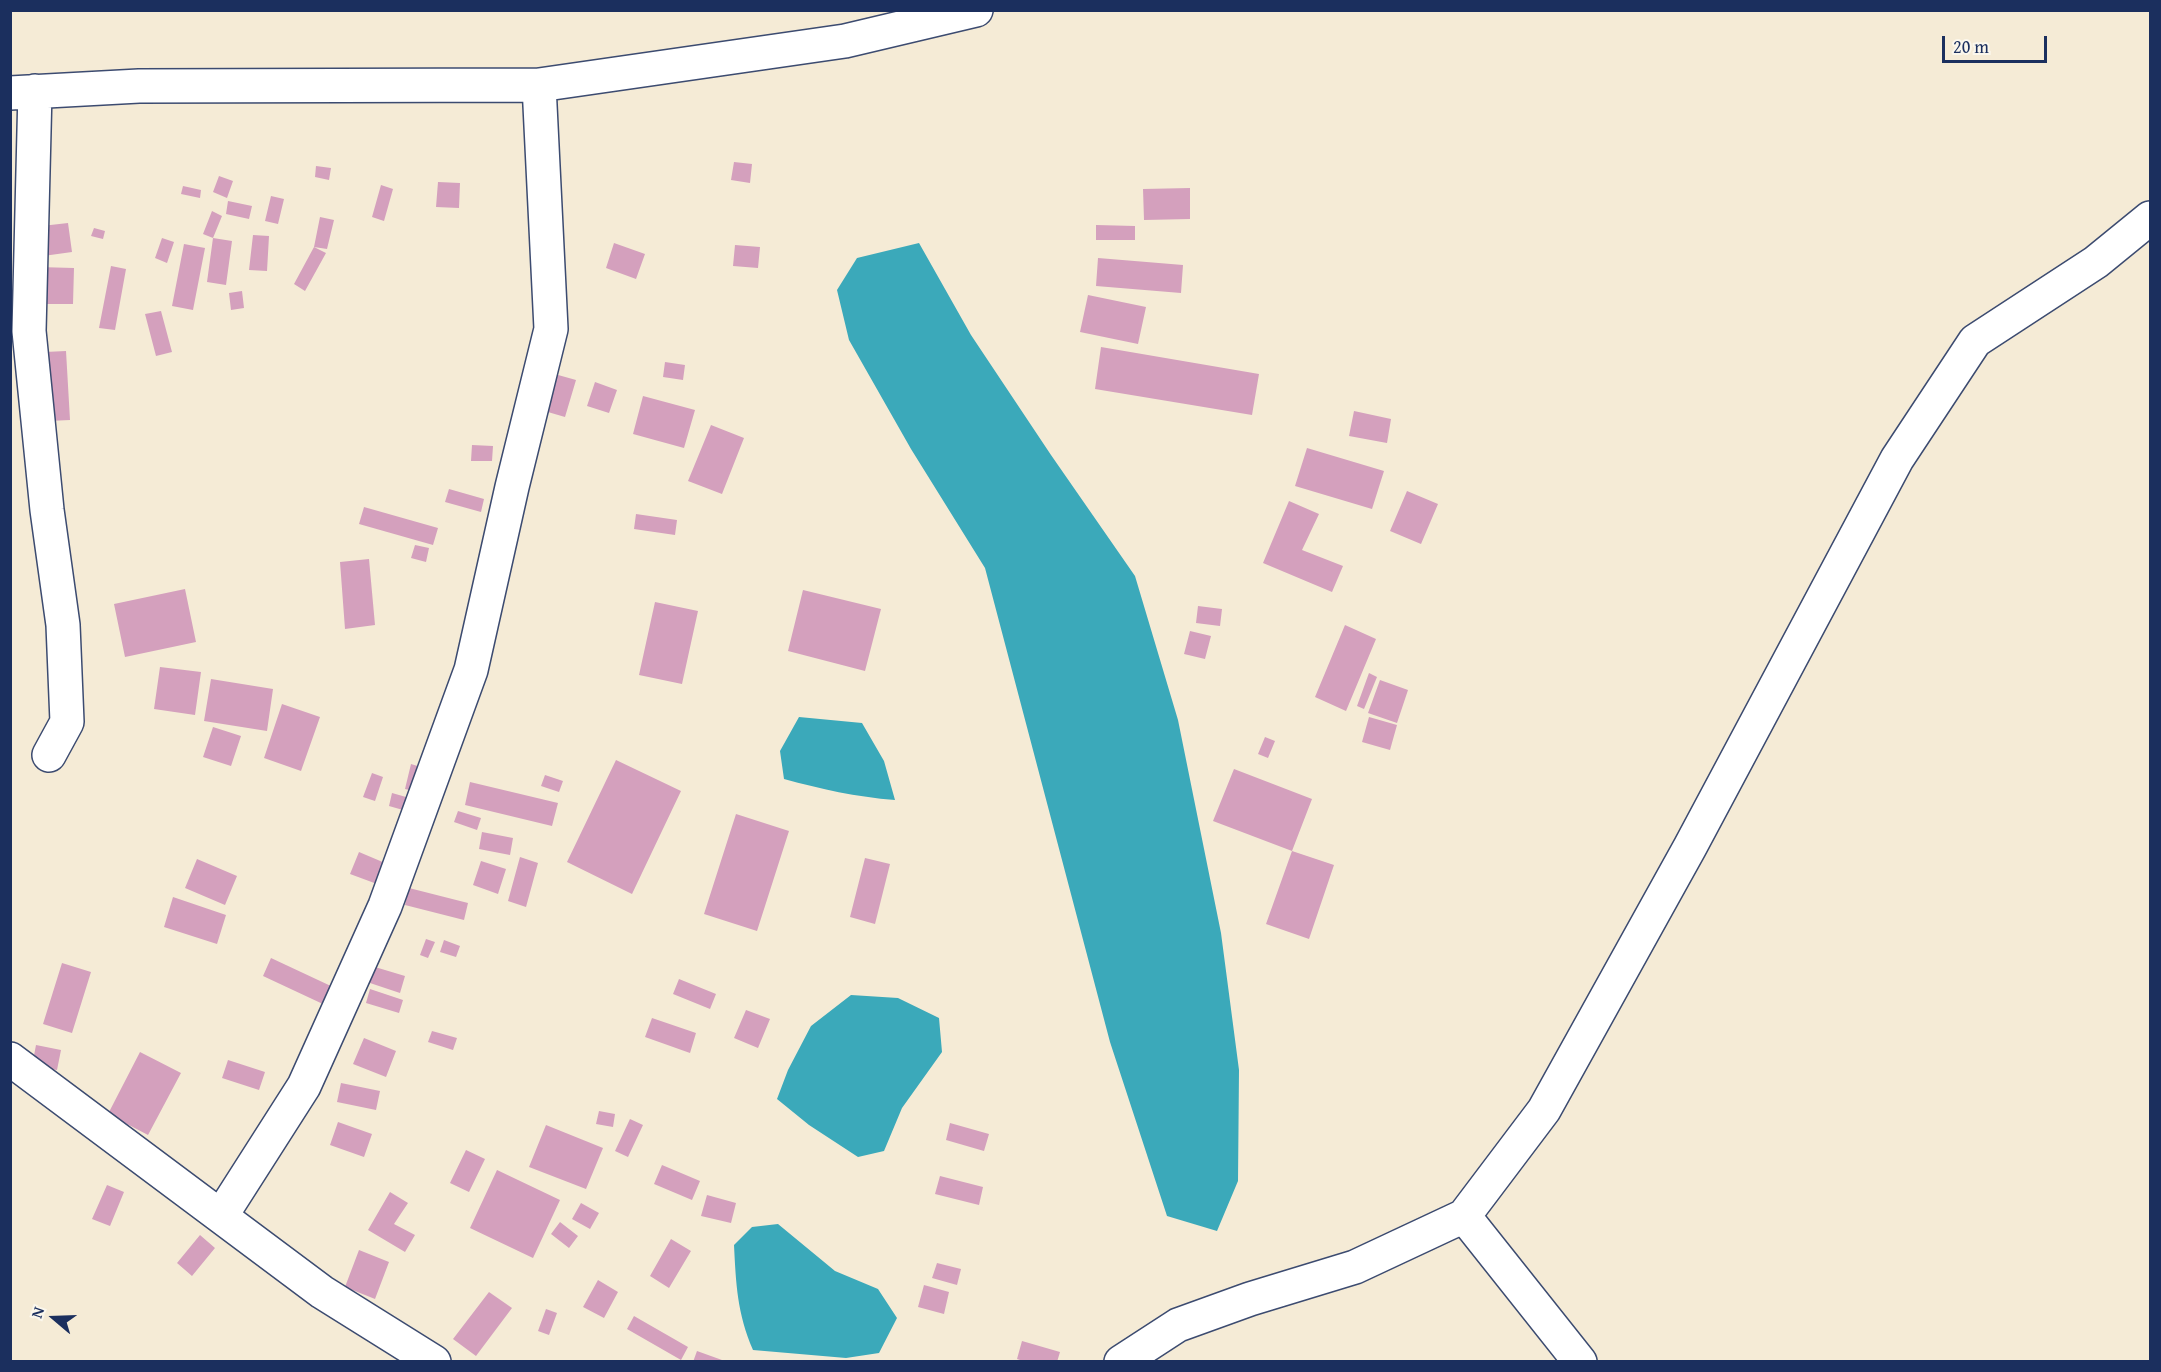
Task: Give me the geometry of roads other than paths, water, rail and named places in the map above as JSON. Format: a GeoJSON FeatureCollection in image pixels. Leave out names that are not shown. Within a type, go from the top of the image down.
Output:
{"type":"FeatureCollection","features":[{"type":"Feature","properties":{"kind":"street"},"geometry":{"type":"LineString","coordinates":[[49,755],[67,722],[63,625],[47,510],[29,331],[23,92],[151,86],[539,85],[845,41],[976,10]]}},
{"type":"Feature","properties":{"kind":"street"},"geometry":{"type":"LineString","coordinates":[[221,1216],[304,1086],[385,906],[471,670],[512,487],[551,329],[539,85]]}},
{"type":"Feature","properties":{"kind":"street"},"geometry":{"type":"LineString","coordinates":[[1121,1362],[1178,1325],[1250,1299],[1354,1267],[1464,1216],[1544,1110],[1690,848],[1897,459],[1975,341],[2096,262],[2151,218]]}},
{"type":"Feature","properties":{"kind":"street"},"geometry":{"type":"LineString","coordinates":[[10,1059],[322,1292],[434,1362]]}},
{"type":"Feature","properties":{"kind":"street"},"geometry":{"type":"LineString","coordinates":[[1464,1216],[1580,1362]]}},
{"type":"Feature","properties":{"kind":"water"},"geometry":{"type":"Polygon","coordinates":[[[919,243],[971,335],[1135,576],[1178,720],[1221,933],[1239,1070],[1238,1181],[1217,1231],[1167,1216],[1110,1042],[985,568],[911,449],[849,340],[837,290],[857,258],[919,243]]]}},
{"type":"Feature","properties":{"kind":"water"},"geometry":{"type":"Polygon","coordinates":[[[799,717],[862,723],[884,761],[895,800],[839,792],[784,779],[780,751],[799,717]]]}},
{"type":"Feature","properties":{"kind":"water"},"geometry":{"type":"Polygon","coordinates":[[[851,995],[898,998],[939,1018],[942,1052],[902,1108],[884,1151],[858,1157],[809,1125],[777,1099],[788,1070],[811,1026],[851,995]]]}},
{"type":"Feature","properties":{"kind":"water"},"geometry":{"type":"Polygon","coordinates":[[[778,1224],[835,1271],[878,1289],[897,1318],[879,1353],[846,1358],[753,1350],[740,1311],[734,1245],[752,1227],[778,1224]]]}}]}
